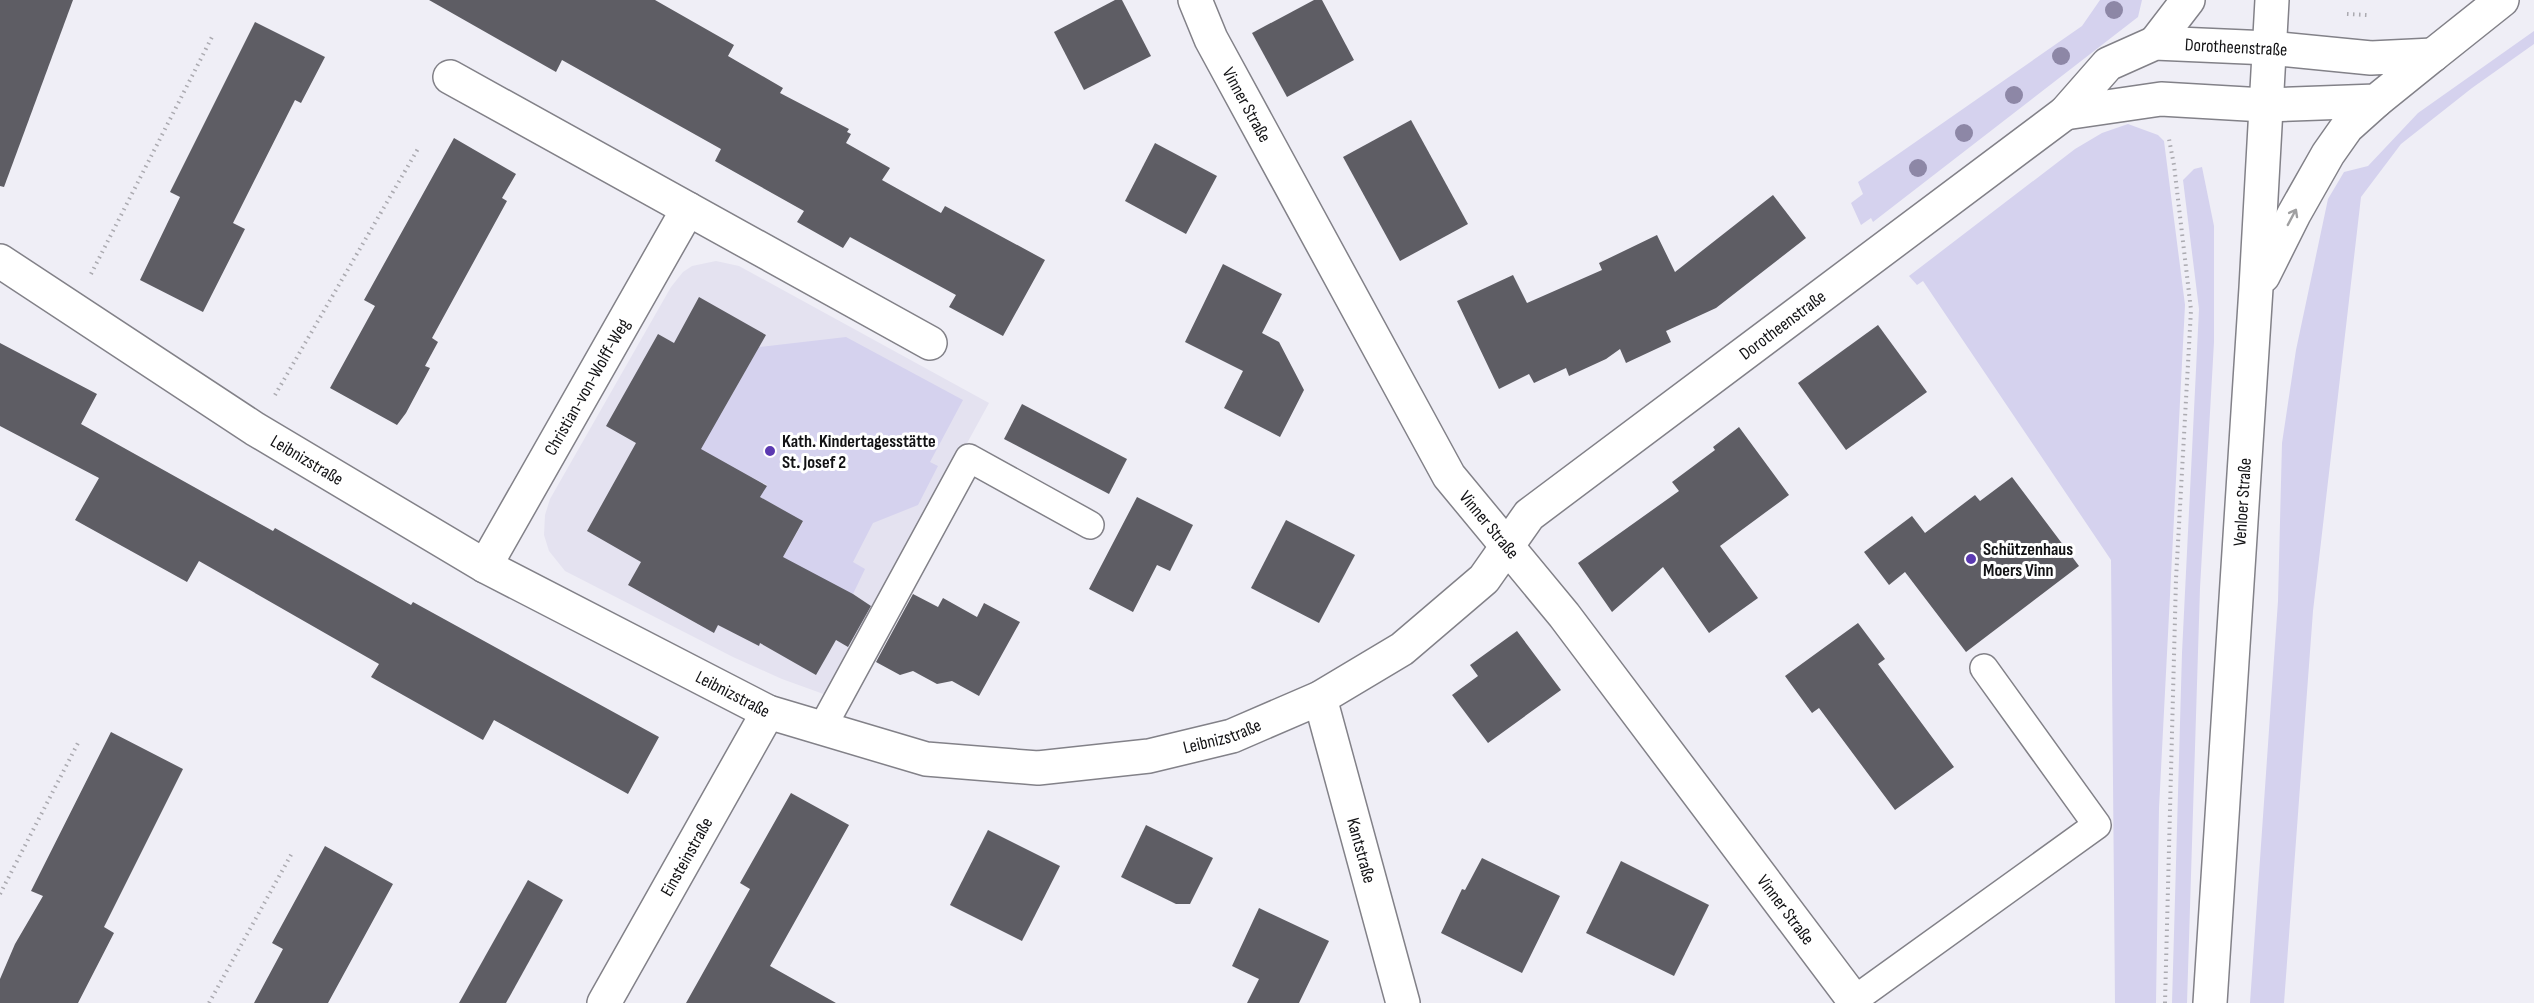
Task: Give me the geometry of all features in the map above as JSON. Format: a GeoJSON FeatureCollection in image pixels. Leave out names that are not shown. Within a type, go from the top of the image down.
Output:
{"type":"FeatureCollection","features":[{"type":"Feature","properties":{"kind":"street","name":"Vinner Straße"},"geometry":{"type":"LineString","coordinates":[[1195,0],[1211,39],[1449,476],[1564,615],[1855,1002]]}},
{"type":"Feature","properties":{"kind":"street"},"geometry":{"type":"LineString","coordinates":[[2155,43],[2188,0]]}},
{"type":"Feature","properties":{"kind":"street","name":"Venloer Straße"},"geometry":{"type":"LineString","coordinates":[[2210,1003],[2272,0]]}},
{"type":"Feature","properties":{"kind":"street"},"geometry":{"type":"LineString","coordinates":[[2256,288],[2294,213],[2328,154],[2347,127],[2376,100],[2502,0]]}},
{"type":"Feature","properties":{"kind":"street","name":"Dorotheenstraße"},"geometry":{"type":"LineString","coordinates":[[1508,546],[1529,515],[2065,113],[2108,64],[2155,43],[2269,48],[2371,58],[2433,55]]}},
{"type":"Feature","properties":{"kind":"street"},"geometry":{"type":"LineString","coordinates":[[450,77],[930,343]]}},
{"type":"Feature","properties":{"kind":"street","name":"Dorotheenstraße"},"geometry":{"type":"LineString","coordinates":[[2065,113],[2161,99],[2265,105],[2376,100]]}},
{"type":"Feature","properties":{"kind":"street","name":"Christian-von-Wolff-Weg"},"geometry":{"type":"LineString","coordinates":[[485,566],[688,209]]}},
{"type":"Feature","properties":{"kind":"street","name":"Leibnizstraße"},"geometry":{"type":"LineString","coordinates":[[0,261],[255,429],[485,566],[768,712],[926,759],[1038,768],[1149,756],[1232,736],[1320,698],[1402,649],[1484,579],[1508,546]]}},
{"type":"Feature","properties":{"kind":"street","name":"Kantstraße"},"geometry":{"type":"LineString","coordinates":[[1320,698],[1403,1003]]}},
{"type":"Feature","properties":{"kind":"street","name":"Einsteinstraße"},"geometry":{"type":"LineString","coordinates":[[604,1003],[768,712]]}},
{"type":"Feature","properties":{"kind":"lane"},"geometry":{"type":"LineString","coordinates":[[822,728],[969,458],[1090,525]]}},
{"type":"Feature","properties":{"kind":"lane"},"geometry":{"type":"LineString","coordinates":[[1855,1002],[2097,825],[1984,668]]}},
{"type":"Feature","properties":{"kind":"path"},"geometry":{"type":"LineString","coordinates":[[73,309],[213,34]]}},
{"type":"Feature","properties":{"kind":"path"},"geometry":{"type":"LineString","coordinates":[[2161,99],[2174,165],[2191,310],[2176,591],[2165,1003]]}},
{"type":"Feature","properties":{"kind":"path"},"geometry":{"type":"LineString","coordinates":[[255,429],[419,147]]}},
{"type":"Feature","properties":{"kind":"path"},"geometry":{"type":"LineString","coordinates":[[0,894],[79,741]]}},
{"type":"Feature","properties":{"kind":"path"},"geometry":{"type":"LineString","coordinates":[[209,1003],[292,853]]}},
{"type":"Feature","properties":{"kind":"shaded area"},"geometry":{"type":"Polygon","coordinates":[[[2100,0],[2142,0],[2138,17],[1873,222],[1871,218],[1861,225],[1851,203],[1863,194],[1858,182],[2082,26],[2100,0]]]}},
{"type":"Feature","properties":{"kind":"shaded area"},"geometry":{"type":"Polygon","coordinates":[[[2534,31],[2534,44],[2472,88],[2401,144],[2361,197],[2313,611],[2284,1003],[2250,1003],[2278,601],[2282,443],[2296,350],[2328,199],[2344,172],[2368,166],[2418,113],[2534,31]]]}},
{"type":"Feature","properties":{"kind":"shaded area"},"geometry":{"type":"Polygon","coordinates":[[[2128,124],[2158,135],[2164,141],[2185,305],[2159,808],[2156,1003],[2115,1003],[2111,560],[1923,281],[1917,285],[1909,276],[2075,149],[2102,133],[2128,124]]]}},
{"type":"Feature","properties":{"kind":"shaded area"},"geometry":{"type":"Polygon","coordinates":[[[2202,167],[2214,226],[2214,342],[2200,588],[2187,1003],[2172,1003],[2182,653],[2199,309],[2183,180],[2194,169],[2202,167]]]}},
{"type":"Feature","properties":{"kind":"shaded area","name":"Kath. Kindertagesstätte St. Josef 2"},"geometry":{"type":"Polygon","coordinates":[[[716,261],[739,266],[989,403],[829,696],[782,679],[733,657],[565,571],[549,551],[544,535],[545,515],[550,499],[671,287],[683,272],[692,266],[716,261]]]}},
{"type":"Feature","properties":{"kind":"shaded area"},"geometry":{"type":"Polygon","coordinates":[[[846,337],[963,400],[930,462],[938,466],[918,505],[873,523],[853,562],[865,569],[853,594],[835,585],[829,596],[774,573],[803,522],[760,497],[767,485],[741,472],[675,462],[721,414],[759,347],[846,337]]]}},
{"type":"Feature","properties":{"kind":"building"},"geometry":{"type":"Polygon","coordinates":[[[0,0],[73,0],[4,187],[0,186],[0,0]]]}},
{"type":"Feature","properties":{"kind":"building"},"geometry":{"type":"Polygon","coordinates":[[[429,0],[655,0],[734,45],[728,56],[783,88],[780,93],[849,129],[847,132],[851,134],[846,143],[890,168],[882,180],[941,213],[945,206],[1045,260],[1003,336],[949,307],[956,295],[850,237],[843,248],[797,222],[804,211],[715,161],[721,149],[562,60],[556,72],[429,0]]]}},
{"type":"Feature","properties":{"kind":"building"},"geometry":{"type":"Polygon","coordinates":[[[1115,0],[1122,0],[1151,56],[1084,90],[1054,32],[1115,0]]]}},
{"type":"Feature","properties":{"kind":"building"},"geometry":{"type":"Polygon","coordinates":[[[1314,0],[1322,0],[1354,60],[1287,97],[1252,33],[1314,0]]]}},
{"type":"Feature","properties":{"kind":"building"},"geometry":{"type":"Polygon","coordinates":[[[255,22],[325,57],[301,103],[295,100],[233,223],[245,229],[203,312],[140,280],[180,197],[170,192],[255,22]]]}},
{"type":"Feature","properties":{"kind":"building"},"geometry":{"type":"Polygon","coordinates":[[[1411,120],[1468,224],[1400,261],[1343,157],[1411,120]]]}},
{"type":"Feature","properties":{"kind":"building"},"geometry":{"type":"Polygon","coordinates":[[[454,138],[516,174],[502,198],[507,201],[432,338],[438,342],[425,366],[430,368],[397,425],[330,388],[375,306],[364,300],[454,138]]]}},
{"type":"Feature","properties":{"kind":"building"},"geometry":{"type":"Polygon","coordinates":[[[1155,143],[1217,176],[1186,234],[1125,201],[1155,143]]]}},
{"type":"Feature","properties":{"kind":"building"},"geometry":{"type":"Polygon","coordinates":[[[1773,195],[1806,238],[1716,308],[1666,331],[1671,342],[1626,363],[1620,349],[1606,359],[1569,376],[1566,368],[1534,383],[1529,374],[1499,389],[1457,301],[1513,275],[1527,303],[1602,270],[1599,263],[1657,235],[1675,272],[1773,195]]]}},
{"type":"Feature","properties":{"kind":"building"},"geometry":{"type":"Polygon","coordinates":[[[1223,264],[1282,294],[1262,333],[1279,342],[1304,390],[1280,437],[1224,408],[1243,371],[1185,342],[1223,264]]]}},
{"type":"Feature","properties":{"kind":"building"},"geometry":{"type":"Polygon","coordinates":[[[699,297],[766,335],[701,449],[767,486],[760,497],[803,521],[783,557],[871,606],[848,647],[836,640],[816,675],[760,643],[759,646],[718,625],[714,633],[628,585],[641,562],[587,531],[636,443],[606,426],[658,334],[674,343],[699,297]]]}},
{"type":"Feature","properties":{"kind":"building"},"geometry":{"type":"Polygon","coordinates":[[[1878,325],[1927,392],[1846,450],[1798,383],[1878,325]]]}},
{"type":"Feature","properties":{"kind":"building"},"geometry":{"type":"Polygon","coordinates":[[[0,343],[97,394],[81,424],[273,531],[275,528],[411,605],[413,602],[659,737],[628,794],[494,720],[483,740],[371,677],[379,664],[199,561],[187,582],[75,520],[99,478],[0,426],[0,343]]]}},
{"type":"Feature","properties":{"kind":"building"},"geometry":{"type":"Polygon","coordinates":[[[1022,404],[1127,459],[1109,494],[1004,439],[1022,404]]]}},
{"type":"Feature","properties":{"kind":"building"},"geometry":{"type":"Polygon","coordinates":[[[1739,427],[1789,495],[1720,546],[1758,598],[1709,633],[1663,567],[1612,612],[1578,563],[1679,491],[1672,482],[1715,450],[1713,447],[1739,427]]]}},
{"type":"Feature","properties":{"kind":"building","name":"Schützenhaus Moers Vinn"},"geometry":{"type":"Polygon","coordinates":[[[2012,477],[2079,566],[1966,652],[1905,572],[1889,585],[1864,552],[1912,516],[1925,533],[1975,495],[1980,501],[2012,477]]]}},
{"type":"Feature","properties":{"kind":"building"},"geometry":{"type":"Polygon","coordinates":[[[1137,497],[1193,525],[1170,571],[1157,565],[1133,612],[1089,589],[1137,497]]]}},
{"type":"Feature","properties":{"kind":"building"},"geometry":{"type":"Polygon","coordinates":[[[1286,520],[1355,555],[1319,623],[1251,588],[1286,520]]]}},
{"type":"Feature","properties":{"kind":"building"},"geometry":{"type":"Polygon","coordinates":[[[913,594],[938,607],[943,598],[977,617],[984,603],[1020,622],[979,696],[952,681],[937,684],[913,671],[900,675],[876,662],[913,594]]]}},
{"type":"Feature","properties":{"kind":"building"},"geometry":{"type":"Polygon","coordinates":[[[1858,623],[1885,659],[1878,664],[1954,767],[1895,810],[1819,708],[1812,713],[1785,676],[1858,623]]]}},
{"type":"Feature","properties":{"kind":"building"},"geometry":{"type":"Polygon","coordinates":[[[1517,631],[1561,690],[1488,743],[1452,695],[1478,676],[1470,665],[1517,631]]]}},
{"type":"Feature","properties":{"kind":"building"},"geometry":{"type":"Polygon","coordinates":[[[111,732],[183,769],[104,927],[114,933],[78,1003],[0,1003],[0,979],[15,944],[43,896],[31,891],[111,732]]]}},
{"type":"Feature","properties":{"kind":"building"},"geometry":{"type":"Polygon","coordinates":[[[791,793],[849,825],[770,966],[836,1003],[686,1003],[750,889],[740,883],[791,793]]]}},
{"type":"Feature","properties":{"kind":"building"},"geometry":{"type":"Polygon","coordinates":[[[1146,825],[1213,858],[1190,904],[1176,904],[1121,877],[1146,825]]]}},
{"type":"Feature","properties":{"kind":"building"},"geometry":{"type":"Polygon","coordinates":[[[988,830],[1060,866],[1022,941],[950,905],[988,830]]]}},
{"type":"Feature","properties":{"kind":"building"},"geometry":{"type":"Polygon","coordinates":[[[325,846],[393,884],[328,1003],[254,1003],[283,949],[272,943],[325,846]]]}},
{"type":"Feature","properties":{"kind":"building"},"geometry":{"type":"Polygon","coordinates":[[[1482,858],[1560,896],[1522,973],[1441,933],[1462,889],[1465,890],[1482,858]]]}},
{"type":"Feature","properties":{"kind":"building"},"geometry":{"type":"Polygon","coordinates":[[[1621,861],[1709,905],[1674,976],[1586,933],[1621,861]]]}},
{"type":"Feature","properties":{"kind":"building"},"geometry":{"type":"Polygon","coordinates":[[[528,880],[563,900],[506,1003],[459,1003],[528,880]]]}},
{"type":"Feature","properties":{"kind":"building"},"geometry":{"type":"Polygon","coordinates":[[[1259,908],[1329,941],[1299,1003],[1247,1003],[1259,979],[1232,966],[1259,908]]]}},
{"type":"Feature","properties":{"kind":"place","name":"Kath. Kindertagesstätte St. Josef 2"},"geometry":{"type":"Point","coordinates":[770,451]}},
{"type":"Feature","properties":{"kind":"place","name":"Schützenhaus Moers Vinn"},"geometry":{"type":"Point","coordinates":[1971,559]}}]}
